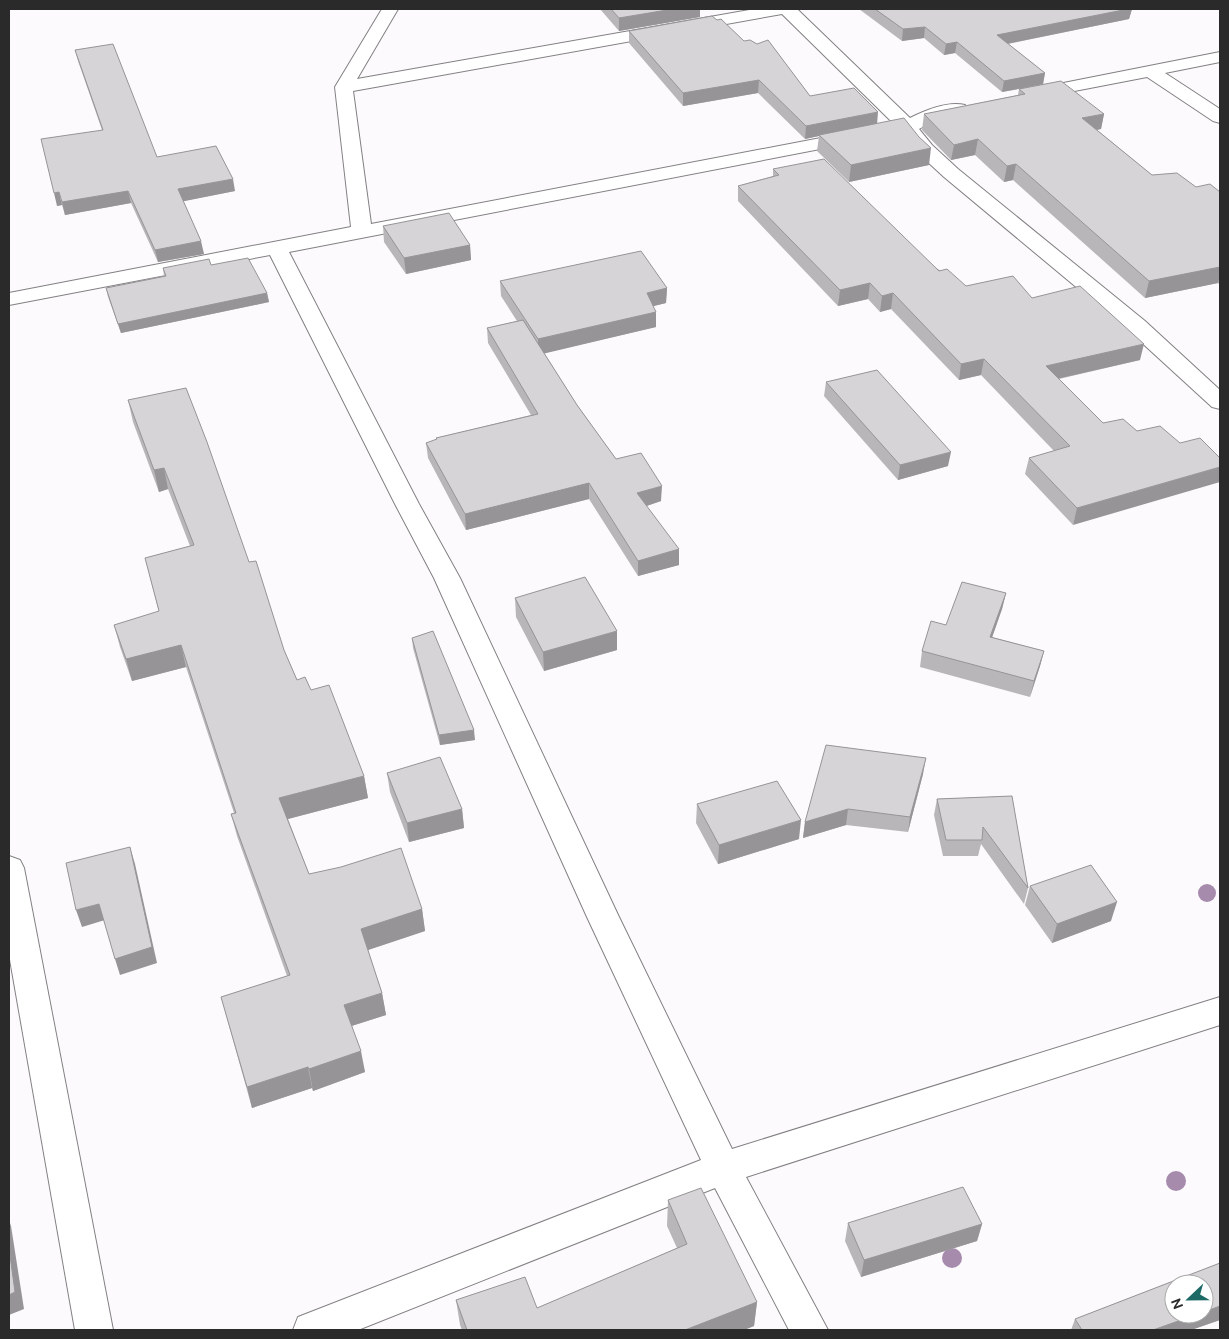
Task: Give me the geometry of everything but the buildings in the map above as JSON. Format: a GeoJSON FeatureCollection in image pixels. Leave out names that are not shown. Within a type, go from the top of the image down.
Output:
{"type":"FeatureCollection","features":[{"type":"Feature","properties":{"kind":"street"},"geometry":{"type":"LineString","coordinates":[[362,231],[344,87],[390,9]]}},
{"type":"Feature","properties":{"kind":"street"},"geometry":{"type":"LineString","coordinates":[[344,87],[782,9]]}},
{"type":"Feature","properties":{"kind":"street"},"geometry":{"type":"LineString","coordinates":[[788,9],[908,128],[925,149],[951,173],[1136,326],[1220,402]]}},
{"type":"Feature","properties":{"kind":"street"},"geometry":{"type":"LineString","coordinates":[[1017,98],[1220,57]]}},
{"type":"Feature","properties":{"kind":"street"},"geometry":{"type":"LineString","coordinates":[[1150,71],[1220,117]]}},
{"type":"Feature","properties":{"kind":"street"},"geometry":{"type":"LineString","coordinates":[[9,299],[908,128],[932,114],[979,105]]}},
{"type":"Feature","properties":{"kind":"street"},"geometry":{"type":"LineString","coordinates":[[277,248],[407,504],[447,578],[603,917],[723,1168],[809,1330]]}},
{"type":"Feature","properties":{"kind":"street"},"geometry":{"type":"LineString","coordinates":[[9,868],[94,1330]]}},
{"type":"Feature","properties":{"kind":"street"},"geometry":{"type":"LineString","coordinates":[[312,1330],[723,1168],[1220,1011]]}}]}
